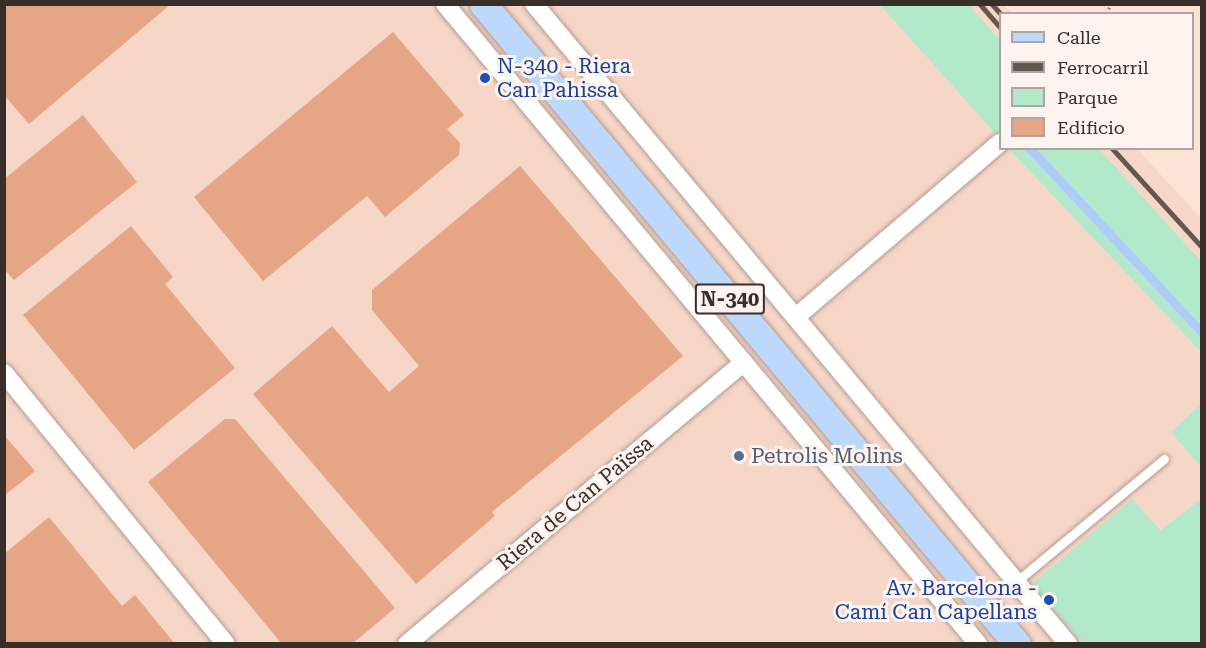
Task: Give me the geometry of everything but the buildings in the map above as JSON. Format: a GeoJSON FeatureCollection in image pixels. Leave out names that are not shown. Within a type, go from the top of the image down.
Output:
{"type":"FeatureCollection","features":[{"type":"Feature","properties":{"kind":"main road","name":"N-340"},"geometry":{"type":"LineString","coordinates":[[483,4],[1017,644]]}},
{"type":"Feature","properties":{"kind":"street"},"geometry":{"type":"LineString","coordinates":[[445,4],[978,644]]}},
{"type":"Feature","properties":{"kind":"street"},"geometry":{"type":"LineString","coordinates":[[534,5],[1068,644]]}},
{"type":"Feature","properties":{"kind":"street"},"geometry":{"type":"LineString","coordinates":[[796,317],[999,144]]}},
{"type":"Feature","properties":{"kind":"street","name":"Riera de Can Païssa"},"geometry":{"type":"LineString","coordinates":[[407,644],[744,362]]}},
{"type":"Feature","properties":{"kind":"street"},"geometry":{"type":"LineString","coordinates":[[4,373],[226,644]]}},
{"type":"Feature","properties":{"kind":"street"},"geometry":{"type":"LineString","coordinates":[[976,594],[1001,644]]}},
{"type":"Feature","properties":{"kind":"lane"},"geometry":{"type":"LineString","coordinates":[[1017,581],[1164,459]]}},
{"type":"Feature","properties":{"kind":"shaded area"},"geometry":{"type":"Polygon","coordinates":[[[4,5],[880,5],[999,138],[999,150],[1010,150],[1201,352],[1201,404],[1171,432],[1201,467],[1201,499],[1159,530],[1131,500],[1033,584],[1083,643],[5,643],[4,5]]]}},
{"type":"Feature","properties":{"kind":"shaded area"},"geometry":{"type":"Polygon","coordinates":[[[969,5],[1004,5],[1011,12],[999,12],[999,39],[969,5]]]}},
{"type":"Feature","properties":{"kind":"shaded area"},"geometry":{"type":"Polygon","coordinates":[[[1100,150],[1138,150],[1201,218],[1201,261],[1100,150]]]}},
{"type":"Feature","properties":{"kind":"green space"},"geometry":{"type":"Polygon","coordinates":[[[880,5],[969,5],[999,39],[999,138],[880,5]]]}},
{"type":"Feature","properties":{"kind":"green space"},"geometry":{"type":"Polygon","coordinates":[[[1010,150],[1025,150],[1201,338],[1201,352],[1010,150]]]}},
{"type":"Feature","properties":{"kind":"green space"},"geometry":{"type":"Polygon","coordinates":[[[1038,150],[1100,150],[1201,261],[1201,325],[1038,150]]]}},
{"type":"Feature","properties":{"kind":"green space"},"geometry":{"type":"Polygon","coordinates":[[[1201,404],[1201,467],[1171,432],[1201,404]]]}},
{"type":"Feature","properties":{"kind":"green space"},"geometry":{"type":"Polygon","coordinates":[[[1132,499],[1160,530],[1201,499],[1201,643],[1083,643],[1032,584],[1132,499]]]}},
{"type":"Feature","properties":{"kind":"water"},"geometry":{"type":"Polygon","coordinates":[[[1025,150],[1038,150],[1201,325],[1201,338],[1025,150]]]}},
{"type":"Feature","properties":{"kind":"railway"},"geometry":{"type":"LineString","coordinates":[[980,4],[999,26]]}},
{"type":"Feature","properties":{"kind":"railway"},"geometry":{"type":"LineString","coordinates":[[992,4],[999,12]]}},
{"type":"Feature","properties":{"kind":"railway"},"geometry":{"type":"LineString","coordinates":[[1114,150],[1202,247]]}},
{"type":"Feature","properties":{"kind":"place","name":"N-340 - Riera Can Pahissa"},"geometry":{"type":"Point","coordinates":[485,78]}},
{"type":"Feature","properties":{"kind":"place","name":"Petrolis Molins"},"geometry":{"type":"Point","coordinates":[739,456]}},
{"type":"Feature","properties":{"kind":"place","name":"Av. Barcelona - Camí Can Capellans"},"geometry":{"type":"Point","coordinates":[1049,600]}}]}
